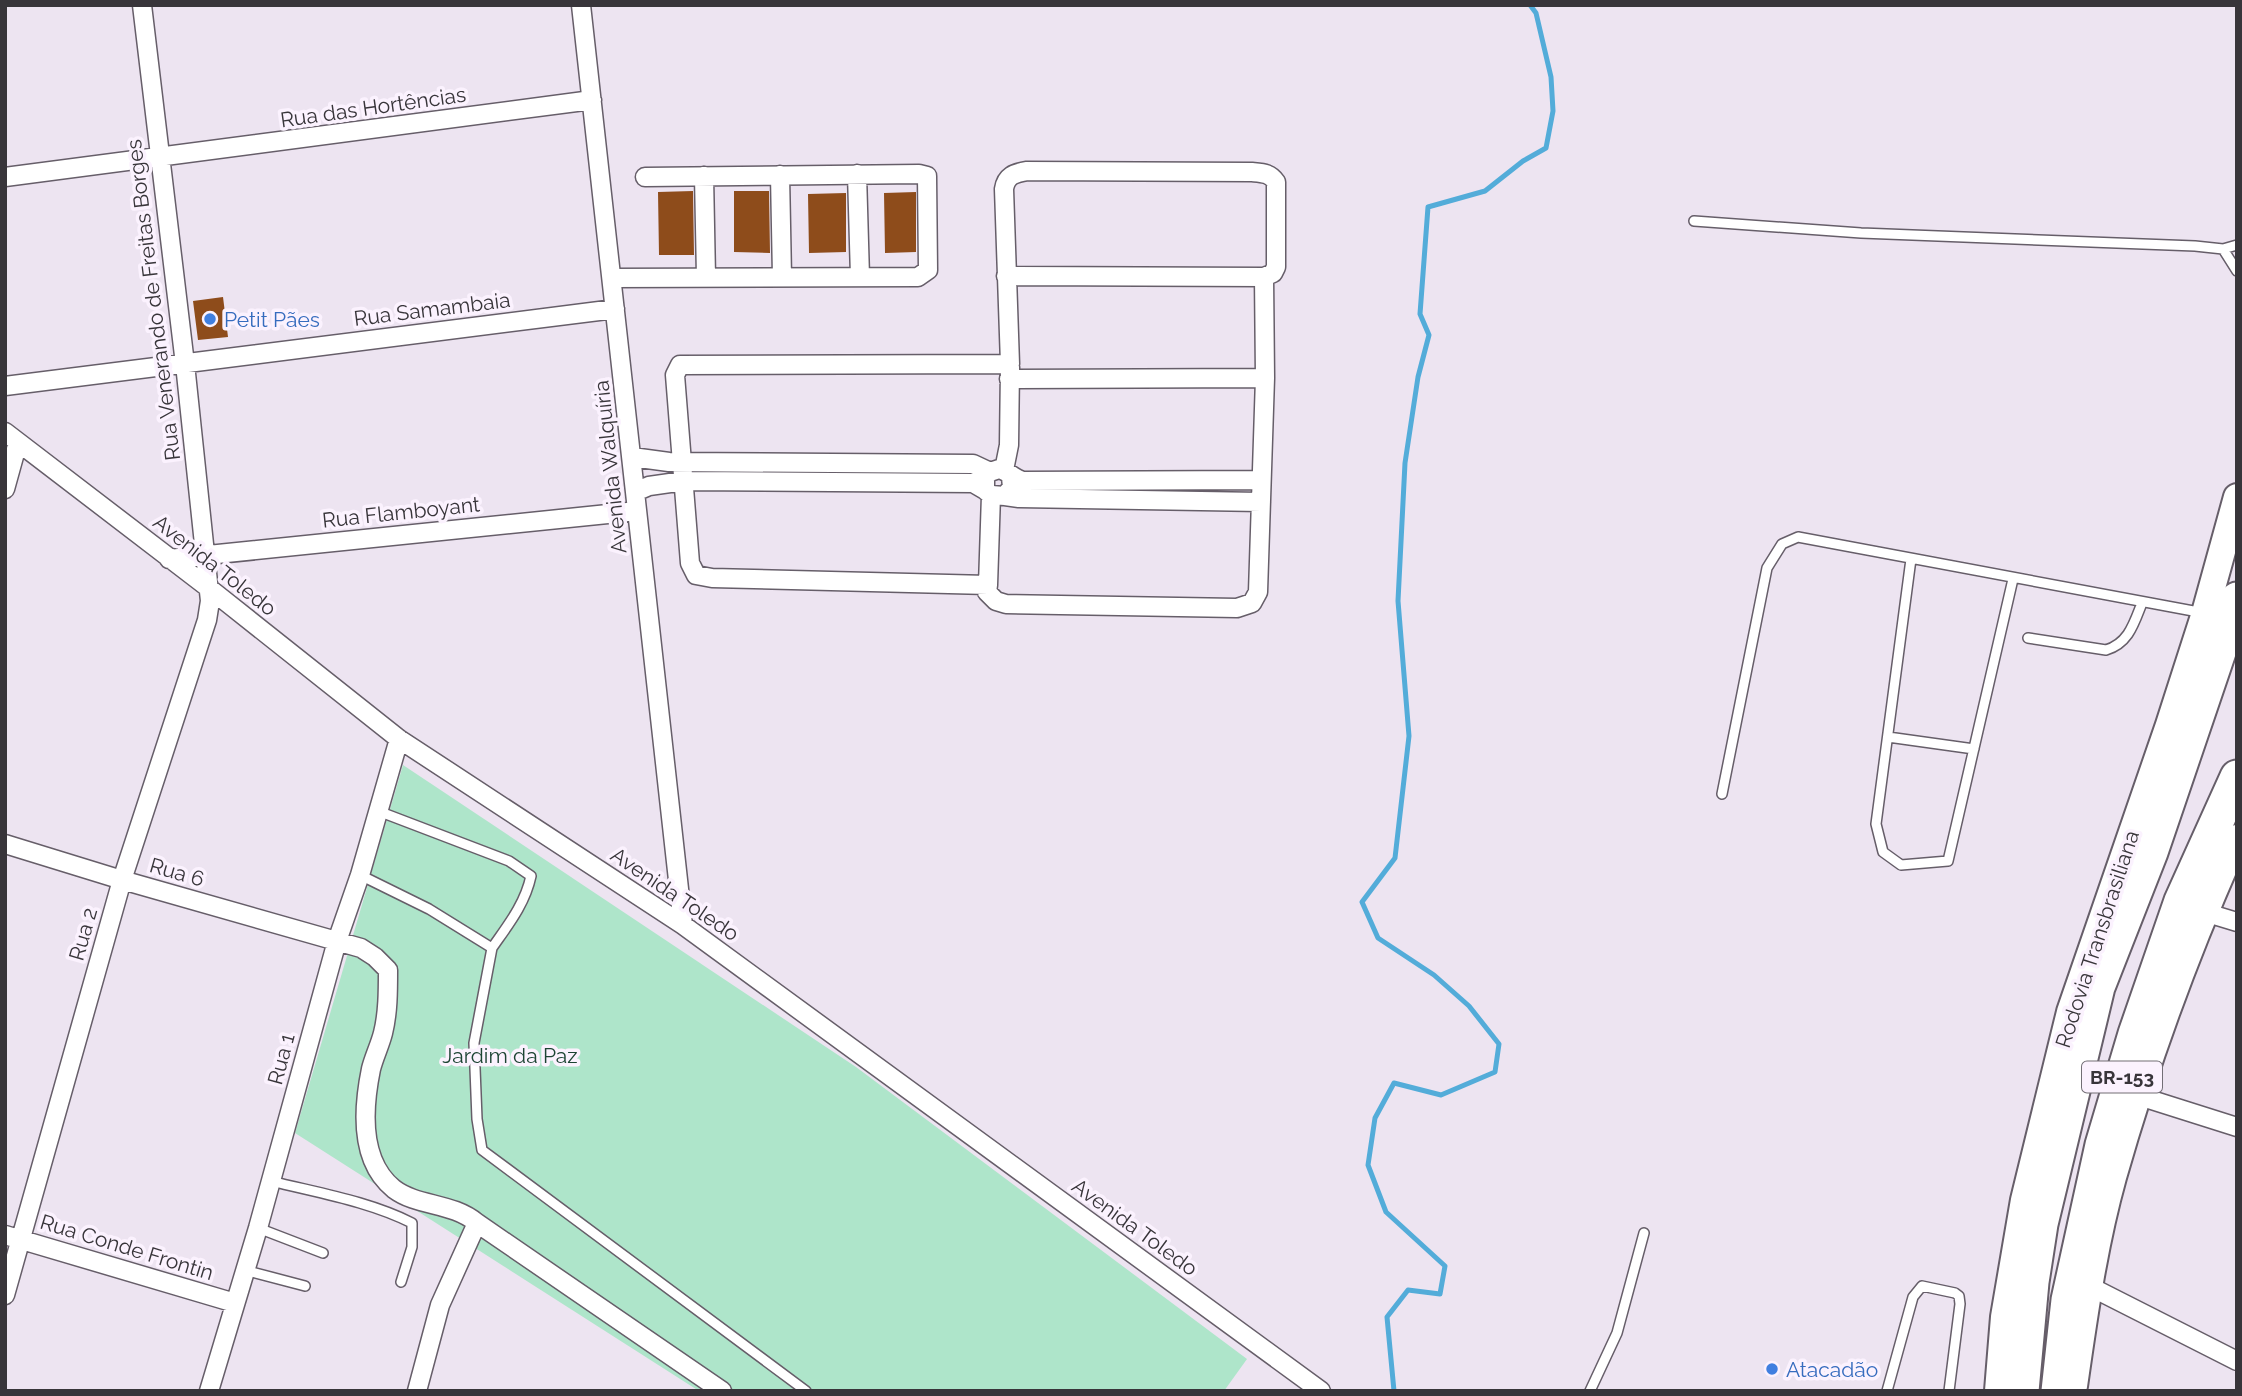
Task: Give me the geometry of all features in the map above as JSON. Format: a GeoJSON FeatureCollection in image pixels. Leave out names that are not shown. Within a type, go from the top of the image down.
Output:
{"type":"FeatureCollection","features":[{"type":"Feature","properties":{"kind":"highway","name":"Rodovia Transbrasiliana"},"geometry":{"type":"LineString","coordinates":[[2022,1391],[2032,1282],[2041,1224],[2098,987],[2151,852],[2237,598]]}},
{"type":"Feature","properties":{"kind":"highway","name":"BR-153"},"geometry":{"type":"LineString","coordinates":[[2058,1391],[2078,1293],[2102,1145],[2135,1034],[2181,901],[2237,777]]}},
{"type":"Feature","properties":{"kind":"highway"},"geometry":{"type":"LineString","coordinates":[[2029,1176],[2046,1129],[2066,1047],[2098,987]]}},
{"type":"Feature","properties":{"kind":"highway"},"geometry":{"type":"LineString","coordinates":[[2078,1293],[2110,1143],[2135,1074],[2160,1033]]}},
{"type":"Feature","properties":{"kind":"main road","name":"Rodovia Transbrasiliana"},"geometry":{"type":"LineString","coordinates":[[1998,1391],[2004,1317],[2029,1176],[2070,1012],[2169,725],[2205,613],[2237,497]]}},
{"type":"Feature","properties":{"kind":"main road"},"geometry":{"type":"LineString","coordinates":[[2073,1391],[2078,1293],[2160,1033],[2204,912],[2237,838]]}},
{"type":"Feature","properties":{"kind":"street","name":"Rua Venerando de Freitas Borges"},"geometry":{"type":"LineString","coordinates":[[142,5],[210,589]]}},
{"type":"Feature","properties":{"kind":"street","name":"Avenida Walquíria"},"geometry":{"type":"LineString","coordinates":[[581,5],[683,925]]}},
{"type":"Feature","properties":{"kind":"street","name":"Rua das Hortências"},"geometry":{"type":"LineString","coordinates":[[5,177],[160,159],[592,100]]}},
{"type":"Feature","properties":{"kind":"street"},"geometry":{"type":"LineString","coordinates":[[1001,473],[1009,445],[1009,372],[1006,276],[1005,181],[1017,173],[1040,171],[1266,173],[1273,176],[1276,182],[1276,267],[1273,273],[1264,276],[1006,276]]}},
{"type":"Feature","properties":{"kind":"street"},"geometry":{"type":"LineString","coordinates":[[612,278],[918,277],[928,270],[927,176],[857,174],[645,177]]}},
{"type":"Feature","properties":{"kind":"street"},"geometry":{"type":"LineString","coordinates":[[857,174],[860,277]]}},
{"type":"Feature","properties":{"kind":"street"},"geometry":{"type":"LineString","coordinates":[[780,175],[782,277]]}},
{"type":"Feature","properties":{"kind":"street"},"geometry":{"type":"LineString","coordinates":[[704,176],[706,277]]}},
{"type":"Feature","properties":{"kind":"street"},"geometry":{"type":"LineString","coordinates":[[1001,473],[985,477],[994,493],[987,592],[996,601],[1006,604],[1237,608],[1252,603],[1258,592],[1265,378],[1264,276]]}},
{"type":"Feature","properties":{"kind":"street","name":"Rua Samambaia"},"geometry":{"type":"LineString","coordinates":[[5,386],[615,309]]}},
{"type":"Feature","properties":{"kind":"street"},"geometry":{"type":"LineString","coordinates":[[988,585],[712,578],[696,575],[690,563],[675,375],[680,365],[1265,378]]}},
{"type":"Feature","properties":{"kind":"street"},"geometry":{"type":"LineString","coordinates":[[5,489],[12,437]]}},
{"type":"Feature","properties":{"kind":"street","name":"Avenida Toledo"},"geometry":{"type":"LineString","coordinates":[[12,437],[399,739],[683,925],[1321,1391]]}},
{"type":"Feature","properties":{"kind":"street"},"geometry":{"type":"LineString","coordinates":[[632,457],[683,461],[972,464],[1023,481],[1261,480]]}},
{"type":"Feature","properties":{"kind":"street"},"geometry":{"type":"LineString","coordinates":[[994,493],[1012,487],[1001,473]]}},
{"type":"Feature","properties":{"kind":"street"},"geometry":{"type":"LineString","coordinates":[[635,492],[649,486],[684,481],[973,483],[994,493],[1019,498],[1261,502]]}},
{"type":"Feature","properties":{"kind":"street","name":"Rua Flamboyant"},"geometry":{"type":"LineString","coordinates":[[169,559],[637,511]]}},
{"type":"Feature","properties":{"kind":"street","name":"Rua 2"},"geometry":{"type":"LineString","coordinates":[[5,1295],[13,1237],[122,880],[207,620],[210,589]]}},
{"type":"Feature","properties":{"kind":"street","name":"Rua 1"},"geometry":{"type":"LineString","coordinates":[[209,1391],[258,1228],[337,941],[360,875],[399,739]]}},
{"type":"Feature","properties":{"kind":"street","name":"Rua 6"},"geometry":{"type":"LineString","coordinates":[[5,844],[361,948],[375,957],[388,970],[387,1010],[372,1069],[366,1112],[368,1150],[380,1172],[392,1187],[402,1194],[454,1209],[477,1223]]}},
{"type":"Feature","properties":{"kind":"street"},"geometry":{"type":"LineString","coordinates":[[2204,912],[2237,922]]}},
{"type":"Feature","properties":{"kind":"street"},"geometry":{"type":"LineString","coordinates":[[2139,1096],[2237,1128]]}},
{"type":"Feature","properties":{"kind":"street"},"geometry":{"type":"LineString","coordinates":[[417,1391],[440,1305],[477,1223],[722,1391]]}},
{"type":"Feature","properties":{"kind":"street","name":"Rua Conde Frontin"},"geometry":{"type":"LineString","coordinates":[[13,1237],[235,1303]]}},
{"type":"Feature","properties":{"kind":"street"},"geometry":{"type":"LineString","coordinates":[[2078,1293],[2237,1361]]}},
{"type":"Feature","properties":{"kind":"lane"},"geometry":{"type":"LineString","coordinates":[[1694,221],[1861,233],[2222,249],[2237,245]]}},
{"type":"Feature","properties":{"kind":"lane"},"geometry":{"type":"LineString","coordinates":[[2222,249],[2237,271]]}},
{"type":"Feature","properties":{"kind":"lane"},"geometry":{"type":"LineString","coordinates":[[1722,794],[1767,568],[1782,544],[1798,537],[2205,613]]}},
{"type":"Feature","properties":{"kind":"lane"},"geometry":{"type":"LineString","coordinates":[[1912,559],[1876,824],[1883,852],[1901,865],[1948,862],[2013,579]]}},
{"type":"Feature","properties":{"kind":"lane"},"geometry":{"type":"LineString","coordinates":[[2028,638],[2106,650],[2118,646],[2131,630],[2142,603]]}},
{"type":"Feature","properties":{"kind":"lane"},"geometry":{"type":"LineString","coordinates":[[1888,737],[1974,750]]}},
{"type":"Feature","properties":{"kind":"lane"},"geometry":{"type":"LineString","coordinates":[[378,811],[509,861],[531,876],[528,891],[516,914],[492,948],[474,1043],[477,1119],[482,1150],[806,1391]]}},
{"type":"Feature","properties":{"kind":"lane"},"geometry":{"type":"LineString","coordinates":[[360,875],[429,909],[492,948]]}},
{"type":"Feature","properties":{"kind":"lane"},"geometry":{"type":"LineString","coordinates":[[271,1181],[355,1202],[391,1213],[412,1223],[412,1247],[401,1282]]}},
{"type":"Feature","properties":{"kind":"lane"},"geometry":{"type":"LineString","coordinates":[[258,1228],[323,1253]]}},
{"type":"Feature","properties":{"kind":"lane"},"geometry":{"type":"LineString","coordinates":[[1590,1391],[1617,1333],[1644,1233]]}},
{"type":"Feature","properties":{"kind":"lane"},"geometry":{"type":"LineString","coordinates":[[244,1270],[305,1286]]}},
{"type":"Feature","properties":{"kind":"lane"},"geometry":{"type":"LineString","coordinates":[[1887,1391],[1913,1297],[1922,1286],[1959,1296],[1961,1304],[1949,1391]]}},
{"type":"Feature","properties":{"kind":"green space","name":"Jardim da Paz"},"geometry":{"type":"Polygon","coordinates":[[[403,765],[856,1067],[1247,1359],[1224,1391],[699,1391],[295,1133],[403,765]]]}},
{"type":"Feature","properties":{"kind":"building"},"geometry":{"type":"Polygon","coordinates":[[[693,191],[694,255],[659,255],[658,192],[693,191]]]}},
{"type":"Feature","properties":{"kind":"building"},"geometry":{"type":"Polygon","coordinates":[[[734,191],[769,191],[770,253],[734,252],[734,191]]]}},
{"type":"Feature","properties":{"kind":"building"},"geometry":{"type":"Polygon","coordinates":[[[916,192],[916,252],[885,253],[884,193],[916,192]]]}},
{"type":"Feature","properties":{"kind":"building"},"geometry":{"type":"Polygon","coordinates":[[[846,193],[846,252],[809,253],[808,194],[846,193]]]}},
{"type":"Feature","properties":{"kind":"building","name":"Petit Pães"},"geometry":{"type":"Polygon","coordinates":[[[223,297],[228,337],[198,340],[193,301],[223,297]]]}},
{"type":"Feature","properties":{"kind":"waterway"},"geometry":{"type":"LineString","coordinates":[[1394,1391],[1387,1317],[1408,1290],[1440,1294],[1445,1266],[1386,1212],[1368,1165],[1375,1118],[1394,1083],[1441,1095],[1495,1072],[1499,1044],[1469,1006],[1434,975],[1378,938],[1362,902],[1395,858],[1409,736],[1398,601],[1405,463],[1418,377],[1429,335],[1420,314],[1428,207],[1485,191],[1523,161],[1546,148],[1553,111],[1551,77],[1536,13],[1530,5]]}},
{"type":"Feature","properties":{"kind":"place","name":"Petit Pães"},"geometry":{"type":"Point","coordinates":[210,319]}},
{"type":"Feature","properties":{"kind":"place","name":"Atacadão"},"geometry":{"type":"Point","coordinates":[1772,1369]}}]}
